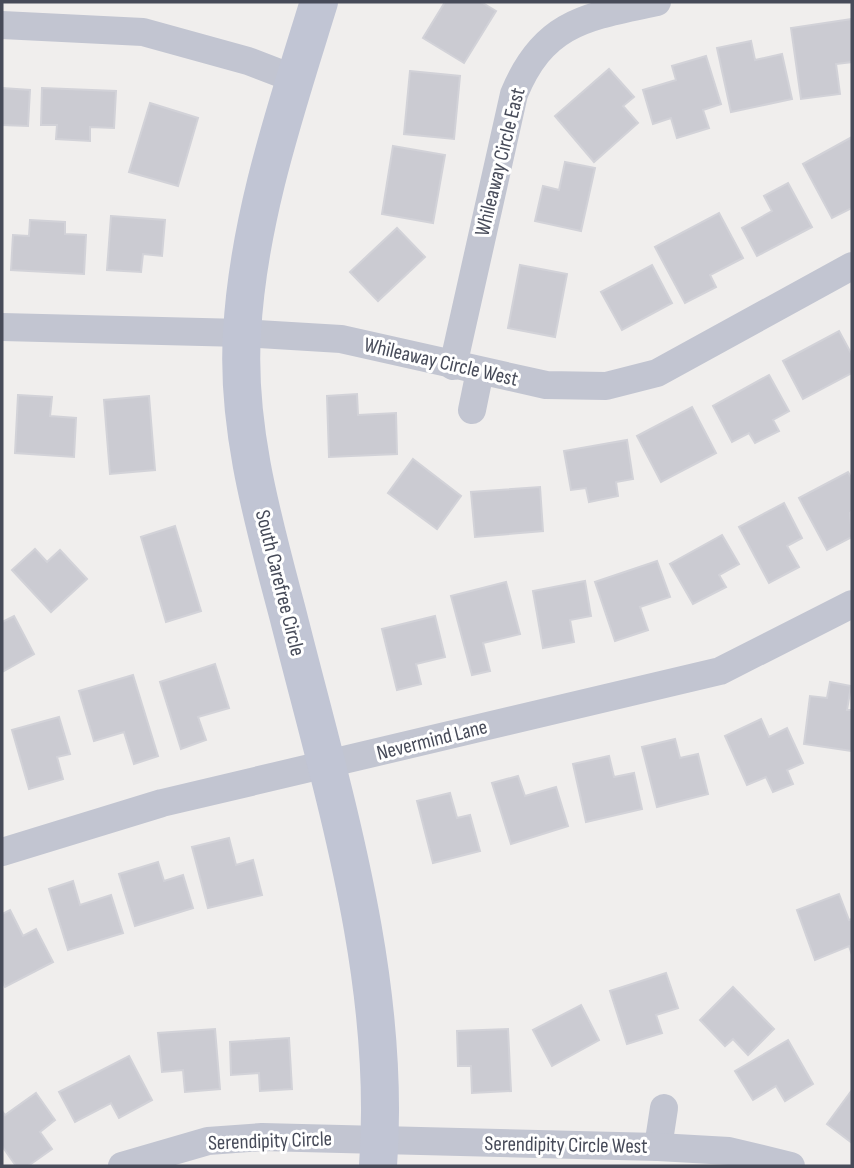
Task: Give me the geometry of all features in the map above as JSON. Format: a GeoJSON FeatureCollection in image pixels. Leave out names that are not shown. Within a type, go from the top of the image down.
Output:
{"type":"FeatureCollection","features":[{"type":"Feature","properties":{"kind":"main road","name":"South Carefree Circle"},"geometry":{"type":"LineString","coordinates":[[319,2],[295,79],[254,243],[242,333],[253,471],[326,765],[372,976],[379,1153]]}},
{"type":"Feature","properties":{"kind":"street","name":"Whileaway Circle East"},"geometry":{"type":"LineString","coordinates":[[453,366],[514,94],[524,69],[538,48],[555,34],[580,21],[657,2]]}},
{"type":"Feature","properties":{"kind":"street"},"geometry":{"type":"LineString","coordinates":[[2,25],[143,32],[248,61],[295,79]]}},
{"type":"Feature","properties":{"kind":"street","name":"Whileaway Circle West"},"geometry":{"type":"LineString","coordinates":[[2,327],[242,333],[341,339],[546,385],[577,387],[633,381],[657,373],[852,266]]}},
{"type":"Feature","properties":{"kind":"street"},"geometry":{"type":"LineString","coordinates":[[472,410],[481,371]]}},
{"type":"Feature","properties":{"kind":"street","name":"Nevermind Lane"},"geometry":{"type":"LineString","coordinates":[[2,852],[162,803],[720,671],[852,604]]}},
{"type":"Feature","properties":{"kind":"street"},"geometry":{"type":"LineString","coordinates":[[658,1147],[664,1108]]}},
{"type":"Feature","properties":{"kind":"street","name":"Serendipity Circle"},"geometry":{"type":"LineString","coordinates":[[122,1166],[208,1141],[262,1137],[379,1153]]}},
{"type":"Feature","properties":{"kind":"street","name":"Serendipity Circle West"},"geometry":{"type":"LineString","coordinates":[[379,1153],[658,1147],[689,1158],[755,1156],[791,1166]]}},
{"type":"Feature","properties":{"kind":"building"},"geometry":{"type":"Polygon","coordinates":[[[445,2],[481,2],[496,11],[464,63],[423,38],[445,2]]]}},
{"type":"Feature","properties":{"kind":"building"},"geometry":{"type":"Polygon","coordinates":[[[852,19],[852,62],[836,64],[840,94],[801,99],[791,28],[852,19]]]}},
{"type":"Feature","properties":{"kind":"building"},"geometry":{"type":"Polygon","coordinates":[[[751,41],[755,60],[782,54],[792,99],[731,112],[717,48],[751,41]]]}},
{"type":"Feature","properties":{"kind":"building"},"geometry":{"type":"Polygon","coordinates":[[[706,56],[721,104],[703,110],[709,128],[677,138],[671,118],[653,124],[643,90],[676,80],[672,66],[706,56]]]}},
{"type":"Feature","properties":{"kind":"building"},"geometry":{"type":"Polygon","coordinates":[[[609,69],[634,97],[623,106],[638,123],[594,162],[555,116],[609,69]]]}},
{"type":"Feature","properties":{"kind":"building"},"geometry":{"type":"Polygon","coordinates":[[[410,71],[460,76],[454,139],[404,134],[410,71]]]}},
{"type":"Feature","properties":{"kind":"building"},"geometry":{"type":"Polygon","coordinates":[[[2,88],[30,90],[28,126],[2,125],[2,88]]]}},
{"type":"Feature","properties":{"kind":"building"},"geometry":{"type":"Polygon","coordinates":[[[42,88],[116,91],[114,128],[90,127],[90,141],[56,139],[57,125],[41,125],[42,88]]]}},
{"type":"Feature","properties":{"kind":"building"},"geometry":{"type":"Polygon","coordinates":[[[150,103],[198,118],[178,186],[129,172],[150,103]]]}},
{"type":"Feature","properties":{"kind":"building"},"geometry":{"type":"Polygon","coordinates":[[[852,137],[852,208],[832,218],[803,164],[852,137]]]}},
{"type":"Feature","properties":{"kind":"building"},"geometry":{"type":"Polygon","coordinates":[[[393,146],[445,155],[433,223],[382,214],[393,146]]]}},
{"type":"Feature","properties":{"kind":"building"},"geometry":{"type":"Polygon","coordinates":[[[565,162],[595,168],[581,231],[535,221],[543,186],[559,190],[565,162]]]}},
{"type":"Feature","properties":{"kind":"building"},"geometry":{"type":"Polygon","coordinates":[[[788,183],[812,227],[757,256],[742,228],[772,211],[764,196],[788,183]]]}},
{"type":"Feature","properties":{"kind":"building"},"geometry":{"type":"Polygon","coordinates":[[[719,213],[743,258],[710,275],[716,287],[685,303],[655,247],[719,213]]]}},
{"type":"Feature","properties":{"kind":"building"},"geometry":{"type":"Polygon","coordinates":[[[111,216],[165,220],[162,256],[143,254],[141,272],[107,270],[111,216]]]}},
{"type":"Feature","properties":{"kind":"building"},"geometry":{"type":"Polygon","coordinates":[[[30,220],[65,222],[65,234],[86,235],[84,274],[11,270],[13,235],[29,236],[30,220]]]}},
{"type":"Feature","properties":{"kind":"building"},"geometry":{"type":"Polygon","coordinates":[[[397,228],[425,257],[378,301],[350,272],[397,228]]]}},
{"type":"Feature","properties":{"kind":"building"},"geometry":{"type":"Polygon","coordinates":[[[520,265],[567,274],[555,337],[508,328],[520,265]]]}},
{"type":"Feature","properties":{"kind":"building"},"geometry":{"type":"Polygon","coordinates":[[[652,265],[672,303],[622,330],[601,292],[652,265]]]}},
{"type":"Feature","properties":{"kind":"building"},"geometry":{"type":"Polygon","coordinates":[[[839,331],[852,355],[852,373],[803,399],[783,361],[839,331]]]}},
{"type":"Feature","properties":{"kind":"building"},"geometry":{"type":"Polygon","coordinates":[[[769,375],[789,411],[773,420],[779,431],[755,443],[749,433],[732,442],[713,406],[769,375]]]}},
{"type":"Feature","properties":{"kind":"building"},"geometry":{"type":"Polygon","coordinates":[[[357,394],[358,415],[396,413],[397,454],[329,457],[327,396],[357,394]]]}},
{"type":"Feature","properties":{"kind":"building"},"geometry":{"type":"Polygon","coordinates":[[[18,395],[52,397],[50,416],[76,418],[74,457],[15,453],[18,395]]]}},
{"type":"Feature","properties":{"kind":"building"},"geometry":{"type":"Polygon","coordinates":[[[149,396],[155,470],[110,474],[104,400],[149,396]]]}},
{"type":"Feature","properties":{"kind":"building"},"geometry":{"type":"Polygon","coordinates":[[[692,407],[716,453],[661,482],[637,436],[692,407]]]}},
{"type":"Feature","properties":{"kind":"building"},"geometry":{"type":"Polygon","coordinates":[[[627,440],[633,479],[616,482],[618,496],[589,502],[586,488],[571,490],[564,451],[627,440]]]}},
{"type":"Feature","properties":{"kind":"building"},"geometry":{"type":"Polygon","coordinates":[[[413,459],[461,496],[437,529],[388,493],[413,459]]]}},
{"type":"Feature","properties":{"kind":"building"},"geometry":{"type":"Polygon","coordinates":[[[848,472],[852,479],[852,537],[827,550],[799,498],[848,472]]]}},
{"type":"Feature","properties":{"kind":"building"},"geometry":{"type":"Polygon","coordinates":[[[540,487],[543,531],[475,537],[471,492],[540,487]]]}},
{"type":"Feature","properties":{"kind":"building"},"geometry":{"type":"Polygon","coordinates":[[[784,503],[802,538],[787,546],[799,567],[769,583],[739,527],[784,503]]]}},
{"type":"Feature","properties":{"kind":"building"},"geometry":{"type":"Polygon","coordinates":[[[175,526],[201,611],[166,622],[141,537],[175,526]]]}},
{"type":"Feature","properties":{"kind":"building"},"geometry":{"type":"Polygon","coordinates":[[[722,535],[739,564],[719,575],[726,587],[693,604],[670,564],[722,535]]]}},
{"type":"Feature","properties":{"kind":"building"},"geometry":{"type":"Polygon","coordinates":[[[35,549],[47,562],[60,550],[87,579],[51,612],[12,570],[35,549]]]}},
{"type":"Feature","properties":{"kind":"building"},"geometry":{"type":"Polygon","coordinates":[[[657,561],[670,597],[640,607],[648,630],[615,641],[595,582],[657,561]]]}},
{"type":"Feature","properties":{"kind":"building"},"geometry":{"type":"Polygon","coordinates":[[[585,581],[591,616],[570,620],[574,642],[543,648],[533,591],[585,581]]]}},
{"type":"Feature","properties":{"kind":"building"},"geometry":{"type":"Polygon","coordinates":[[[506,582],[520,634],[483,643],[490,671],[472,675],[451,596],[506,582]]]}},
{"type":"Feature","properties":{"kind":"building"},"geometry":{"type":"Polygon","coordinates":[[[14,616],[34,654],[2,672],[2,622],[14,616]]]}},
{"type":"Feature","properties":{"kind":"building"},"geometry":{"type":"Polygon","coordinates":[[[435,616],[445,657],[416,664],[421,684],[397,690],[382,629],[435,616]]]}},
{"type":"Feature","properties":{"kind":"building"},"geometry":{"type":"Polygon","coordinates":[[[215,664],[229,708],[198,717],[206,740],[181,749],[160,682],[215,664]]]}},
{"type":"Feature","properties":{"kind":"building"},"geometry":{"type":"Polygon","coordinates":[[[133,675],[158,756],[134,764],[124,732],[94,741],[79,691],[133,675]]]}},
{"type":"Feature","properties":{"kind":"building"},"geometry":{"type":"Polygon","coordinates":[[[830,682],[851,686],[847,710],[852,710],[852,751],[804,744],[810,696],[827,698],[830,682]]]}},
{"type":"Feature","properties":{"kind":"building"},"geometry":{"type":"Polygon","coordinates":[[[59,717],[70,754],[57,757],[63,779],[29,789],[12,730],[59,717]]]}},
{"type":"Feature","properties":{"kind":"building"},"geometry":{"type":"Polygon","coordinates":[[[761,719],[769,737],[787,728],[803,763],[787,770],[793,784],[773,792],[766,777],[747,785],[725,736],[761,719]]]}},
{"type":"Feature","properties":{"kind":"building"},"geometry":{"type":"Polygon","coordinates":[[[675,739],[680,758],[698,754],[708,794],[657,807],[642,747],[675,739]]]}},
{"type":"Feature","properties":{"kind":"building"},"geometry":{"type":"Polygon","coordinates":[[[609,756],[614,777],[634,773],[642,809],[586,822],[573,764],[609,756]]]}},
{"type":"Feature","properties":{"kind":"building"},"geometry":{"type":"Polygon","coordinates":[[[518,776],[525,796],[556,787],[568,826],[511,844],[492,783],[518,776]]]}},
{"type":"Feature","properties":{"kind":"building"},"geometry":{"type":"Polygon","coordinates":[[[450,793],[457,818],[470,815],[480,851],[433,863],[417,801],[450,793]]]}},
{"type":"Feature","properties":{"kind":"building"},"geometry":{"type":"Polygon","coordinates":[[[229,838],[236,865],[253,860],[262,895],[208,908],[192,847],[229,838]]]}},
{"type":"Feature","properties":{"kind":"building"},"geometry":{"type":"Polygon","coordinates":[[[158,862],[164,881],[183,875],[193,908],[135,926],[119,874],[158,862]]]}},
{"type":"Feature","properties":{"kind":"building"},"geometry":{"type":"Polygon","coordinates":[[[73,881],[80,905],[111,895],[123,933],[68,950],[49,889],[73,881]]]}},
{"type":"Feature","properties":{"kind":"building"},"geometry":{"type":"Polygon","coordinates":[[[839,894],[849,920],[852,919],[852,955],[849,946],[815,960],[797,910],[839,894]]]}},
{"type":"Feature","properties":{"kind":"building"},"geometry":{"type":"Polygon","coordinates":[[[10,910],[23,936],[36,929],[53,962],[5,987],[2,981],[2,914],[10,910]]]}},
{"type":"Feature","properties":{"kind":"building"},"geometry":{"type":"Polygon","coordinates":[[[666,973],[678,1008],[656,1015],[662,1033],[627,1044],[610,991],[666,973]]]}},
{"type":"Feature","properties":{"kind":"building"},"geometry":{"type":"Polygon","coordinates":[[[733,987],[774,1029],[748,1055],[733,1039],[725,1046],[700,1020],[733,987]]]}},
{"type":"Feature","properties":{"kind":"building"},"geometry":{"type":"Polygon","coordinates":[[[581,1005],[599,1040],[552,1066],[533,1030],[581,1005]]]}},
{"type":"Feature","properties":{"kind":"building"},"geometry":{"type":"Polygon","coordinates":[[[215,1029],[220,1089],[185,1092],[183,1070],[162,1072],[158,1033],[215,1029]]]}},
{"type":"Feature","properties":{"kind":"building"},"geometry":{"type":"Polygon","coordinates":[[[508,1029],[511,1091],[472,1093],[471,1066],[458,1066],[457,1031],[508,1029]]]}},
{"type":"Feature","properties":{"kind":"building"},"geometry":{"type":"Polygon","coordinates":[[[289,1038],[292,1089],[260,1091],[259,1073],[231,1075],[230,1042],[289,1038]]]}},
{"type":"Feature","properties":{"kind":"building"},"geometry":{"type":"Polygon","coordinates":[[[788,1040],[813,1084],[785,1101],[776,1086],[753,1100],[735,1071],[788,1040]]]}},
{"type":"Feature","properties":{"kind":"building"},"geometry":{"type":"Polygon","coordinates":[[[129,1056],[152,1100],[119,1118],[111,1103],[75,1122],[59,1092],[129,1056]]]}},
{"type":"Feature","properties":{"kind":"building"},"geometry":{"type":"Polygon","coordinates":[[[852,1090],[852,1143],[827,1124],[852,1090]]]}},
{"type":"Feature","properties":{"kind":"building"},"geometry":{"type":"Polygon","coordinates":[[[36,1093],[55,1120],[40,1132],[52,1149],[28,1166],[16,1166],[2,1146],[2,1111],[5,1115],[36,1093]]]}}]}
